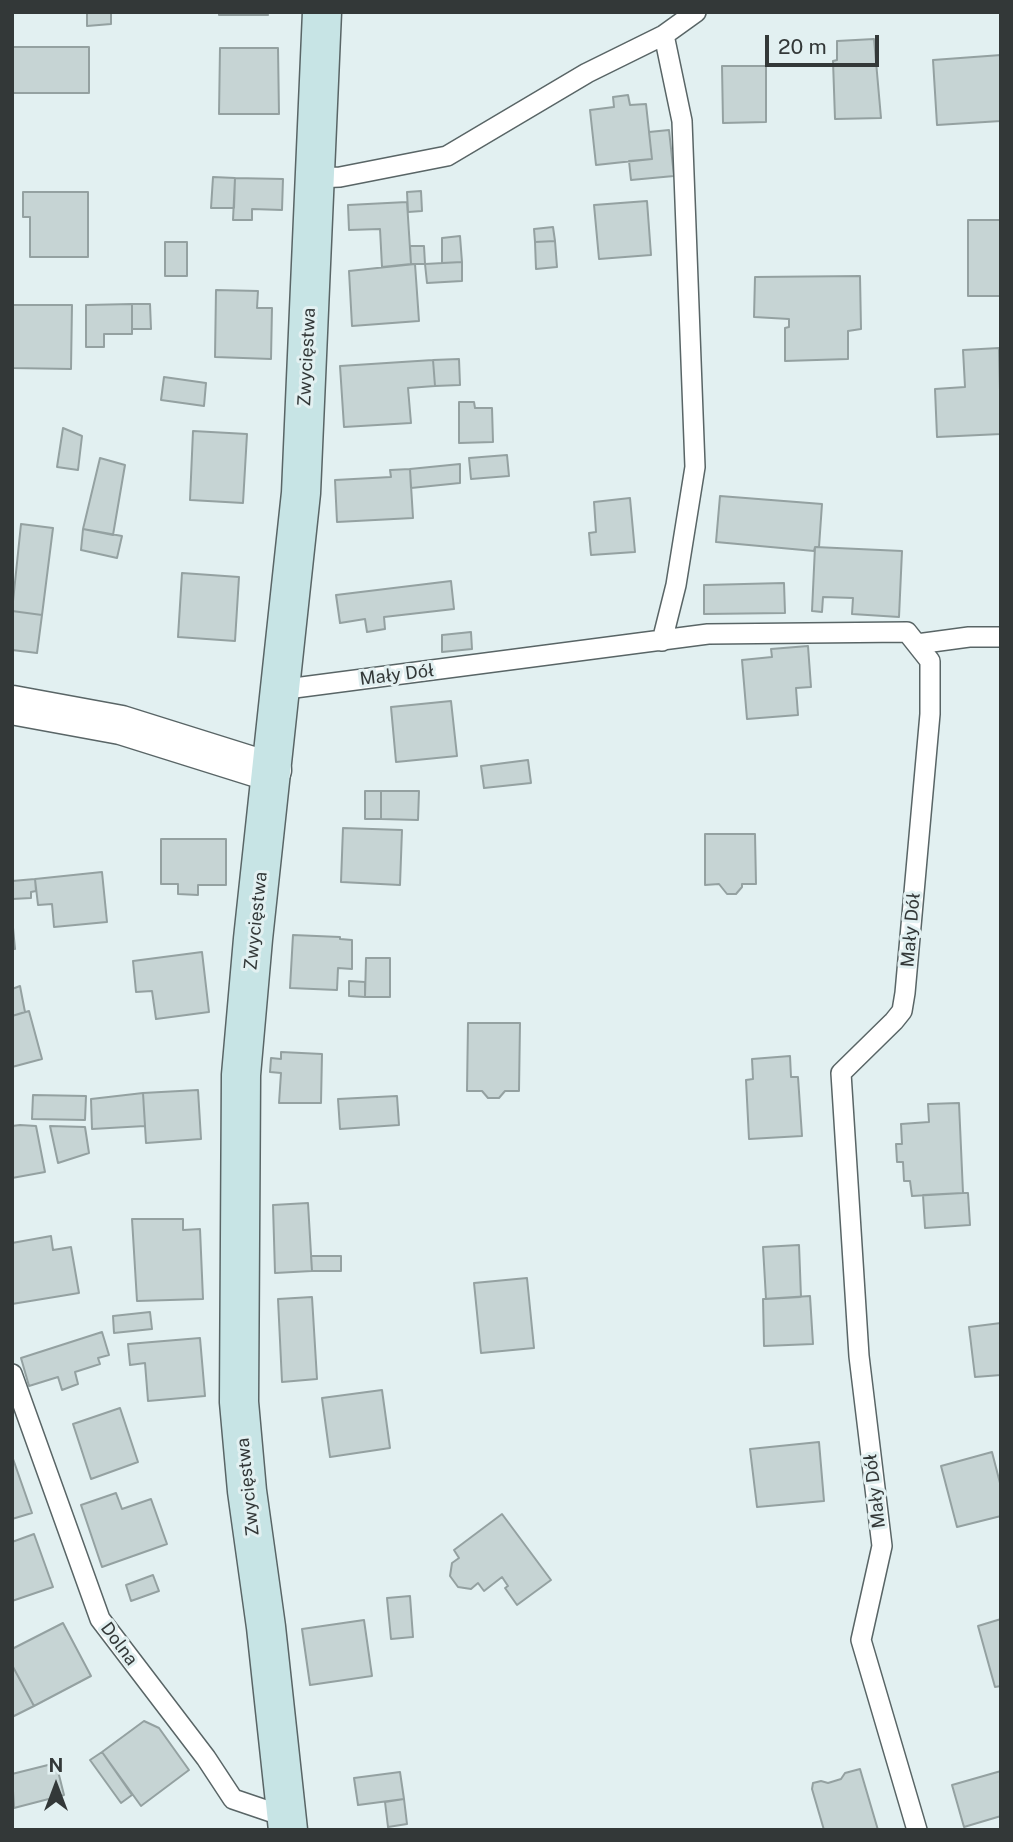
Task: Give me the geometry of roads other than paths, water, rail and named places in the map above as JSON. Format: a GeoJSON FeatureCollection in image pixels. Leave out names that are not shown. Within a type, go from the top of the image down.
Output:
{"type":"FeatureCollection","features":[{"type":"Feature","properties":{"kind":"street","name":"Zwycięstwa"},"geometry":{"type":"LineString","coordinates":[[287,1824],[266,1628],[247,1491],[239,1402],[242,1075],[253,939],[301,493],[322,12]]}},
{"type":"Feature","properties":{"kind":"street"},"geometry":{"type":"LineString","coordinates":[[12,705],[121,725],[254,767],[272,770]]}},
{"type":"Feature","properties":{"kind":"lane"},"geometry":{"type":"LineString","coordinates":[[315,178],[340,177],[447,156],[587,73],[664,35],[696,12]]}},
{"type":"Feature","properties":{"kind":"lane"},"geometry":{"type":"LineString","coordinates":[[662,640],[676,585],[695,467],[682,121],[664,35]]}},
{"type":"Feature","properties":{"kind":"lane","name":"Mały Dół"},"geometry":{"type":"LineString","coordinates":[[279,690],[708,634],[907,632],[930,662],[930,714],[902,1011],[841,1073],[859,1356],[882,1546],[861,1640],[917,1830]]}},
{"type":"Feature","properties":{"kind":"lane"},"geometry":{"type":"LineString","coordinates":[[917,644],[970,637],[1001,637]]}},
{"type":"Feature","properties":{"kind":"lane","name":"Dolna"},"geometry":{"type":"LineString","coordinates":[[12,1374],[100,1619],[206,1758],[233,1799],[287,1824]]}}]}
